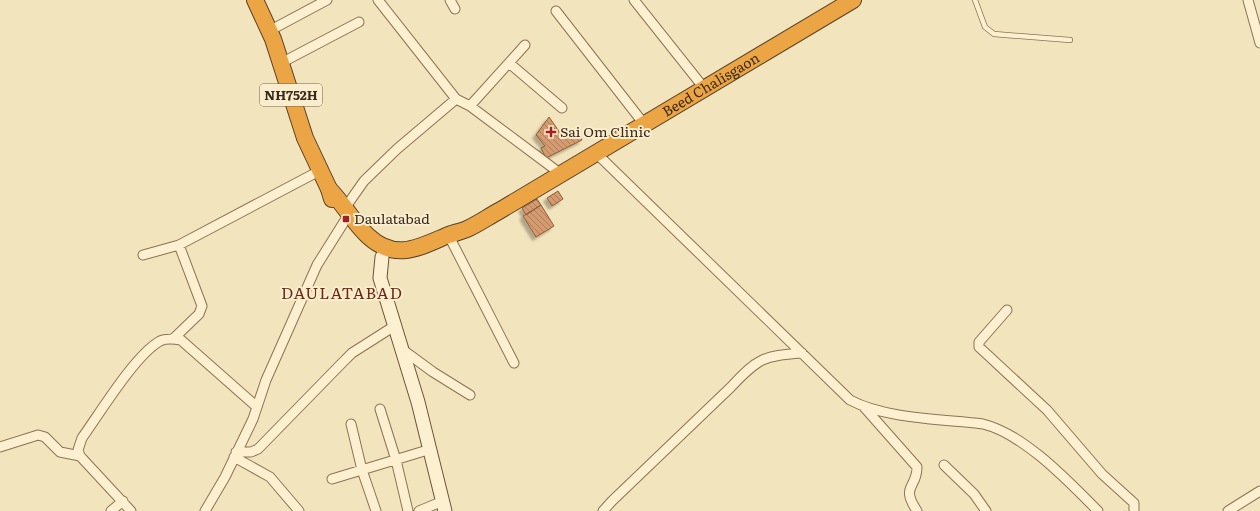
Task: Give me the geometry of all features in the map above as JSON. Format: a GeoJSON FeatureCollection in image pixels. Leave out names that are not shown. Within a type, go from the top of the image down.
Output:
{"type":"FeatureCollection","features":[{"type":"Feature","properties":{"kind":"highway","name":"Beed Chalisgaon"},"geometry":{"type":"LineString","coordinates":[[255,0],[281,63],[305,138],[321,170],[335,207],[369,237],[389,250],[412,250],[465,229],[562,174],[853,0]]}},
{"type":"Feature","properties":{"kind":"highway","name":"Beed Chalisgaon"},"geometry":{"type":"LineString","coordinates":[[345,215],[364,244],[382,257],[397,261],[412,259],[430,253],[452,242],[465,229]]}},
{"type":"Feature","properties":{"kind":"street"},"geometry":{"type":"LineString","coordinates":[[269,31],[328,0]]}},
{"type":"Feature","properties":{"kind":"street"},"geometry":{"type":"LineString","coordinates":[[378,0],[456,99],[470,106],[562,174]]}},
{"type":"Feature","properties":{"kind":"street"},"geometry":{"type":"LineString","coordinates":[[450,0],[455,9]]}},
{"type":"Feature","properties":{"kind":"street"},"geometry":{"type":"LineString","coordinates":[[634,0],[704,88]]}},
{"type":"Feature","properties":{"kind":"street"},"geometry":{"type":"LineString","coordinates":[[1248,0],[1260,43]]}},
{"type":"Feature","properties":{"kind":"street"},"geometry":{"type":"LineString","coordinates":[[556,11],[644,124]]}},
{"type":"Feature","properties":{"kind":"street"},"geometry":{"type":"LineString","coordinates":[[281,63],[359,22]]}},
{"type":"Feature","properties":{"kind":"street"},"geometry":{"type":"LineString","coordinates":[[470,106],[525,45]]}},
{"type":"Feature","properties":{"kind":"street"},"geometry":{"type":"LineString","coordinates":[[508,63],[562,108]]}},
{"type":"Feature","properties":{"kind":"street"},"geometry":{"type":"LineString","coordinates":[[205,511],[235,455],[257,407],[266,380],[317,265],[364,181],[397,149],[456,99]]}},
{"type":"Feature","properties":{"kind":"street"},"geometry":{"type":"LineString","coordinates":[[596,153],[850,400],[880,412],[982,424],[998,428],[1022,442],[1098,511]]}},
{"type":"Feature","properties":{"kind":"street"},"geometry":{"type":"LineString","coordinates":[[143,256],[179,244],[321,170]]}},
{"type":"Feature","properties":{"kind":"street"},"geometry":{"type":"LineString","coordinates":[[452,242],[514,363]]}},
{"type":"Feature","properties":{"kind":"street"},"geometry":{"type":"LineString","coordinates":[[173,338],[199,314],[202,306],[179,244]]}},
{"type":"Feature","properties":{"kind":"street"},"geometry":{"type":"LineString","coordinates":[[382,257],[380,278],[396,325],[431,449],[444,506],[419,511]]}},
{"type":"Feature","properties":{"kind":"street"},"geometry":{"type":"LineString","coordinates":[[1007,310],[979,342],[979,347],[1047,410],[1102,474],[1134,503],[1134,511]]}},
{"type":"Feature","properties":{"kind":"street"},"geometry":{"type":"LineString","coordinates":[[235,455],[258,449],[352,353],[396,325]]}},
{"type":"Feature","properties":{"kind":"street"},"geometry":{"type":"LineString","coordinates":[[131,511],[80,456],[78,450],[82,438],[136,364],[149,349],[161,340],[173,338],[181,340],[257,407]]}},
{"type":"Feature","properties":{"kind":"street"},"geometry":{"type":"LineString","coordinates":[[403,350],[433,372],[470,395]]}},
{"type":"Feature","properties":{"kind":"street"},"geometry":{"type":"LineString","coordinates":[[603,511],[731,387],[748,368],[760,360],[772,355],[802,353]]}},
{"type":"Feature","properties":{"kind":"street"},"geometry":{"type":"LineString","coordinates":[[863,406],[917,467],[917,475],[909,488],[911,502],[917,511]]}},
{"type":"Feature","properties":{"kind":"street"},"geometry":{"type":"LineString","coordinates":[[380,409],[396,460],[408,511]]}},
{"type":"Feature","properties":{"kind":"street"},"geometry":{"type":"LineString","coordinates":[[351,424],[362,470],[376,511]]}},
{"type":"Feature","properties":{"kind":"street"},"geometry":{"type":"LineString","coordinates":[[0,447],[38,435],[45,437],[60,452],[80,456]]}},
{"type":"Feature","properties":{"kind":"street"},"geometry":{"type":"LineString","coordinates":[[332,479],[431,449]]}},
{"type":"Feature","properties":{"kind":"street"},"geometry":{"type":"LineString","coordinates":[[235,455],[270,477],[299,511]]}},
{"type":"Feature","properties":{"kind":"street"},"geometry":{"type":"LineString","coordinates":[[944,465],[974,494],[986,511]]}},
{"type":"Feature","properties":{"kind":"street"},"geometry":{"type":"LineString","coordinates":[[1228,511],[1260,491]]}},
{"type":"Feature","properties":{"kind":"street"},"geometry":{"type":"LineString","coordinates":[[111,511],[123,501]]}},
{"type":"Feature","properties":{"kind":"lane"},"geometry":{"type":"LineString","coordinates":[[974,0],[985,26],[994,34],[1070,40]]}},
{"type":"Feature","properties":{"kind":"building"},"geometry":{"type":"Polygon","coordinates":[[[549,117],[563,137],[577,130],[582,140],[546,158],[541,148],[545,146],[536,135],[549,117]]]}},
{"type":"Feature","properties":{"kind":"building"},"geometry":{"type":"Polygon","coordinates":[[[558,191],[563,199],[552,206],[547,198],[558,191]]]}},
{"type":"Feature","properties":{"kind":"building"},"geometry":{"type":"Polygon","coordinates":[[[537,199],[541,205],[526,215],[522,208],[537,199]]]}},
{"type":"Feature","properties":{"kind":"building"},"geometry":{"type":"Polygon","coordinates":[[[541,205],[554,226],[536,237],[523,216],[541,205]]]}},
{"type":"Feature","properties":{"kind":"place","name":"Sai Om Clinic"},"geometry":{"type":"Point","coordinates":[551,132]}},
{"type":"Feature","properties":{"kind":"place","name":"Daulatabad"},"geometry":{"type":"Point","coordinates":[346,219]}},
{"type":"Feature","properties":{"kind":"district","name":"DAULATABAD"},"geometry":{"type":"Point","coordinates":[342,293]}}]}
